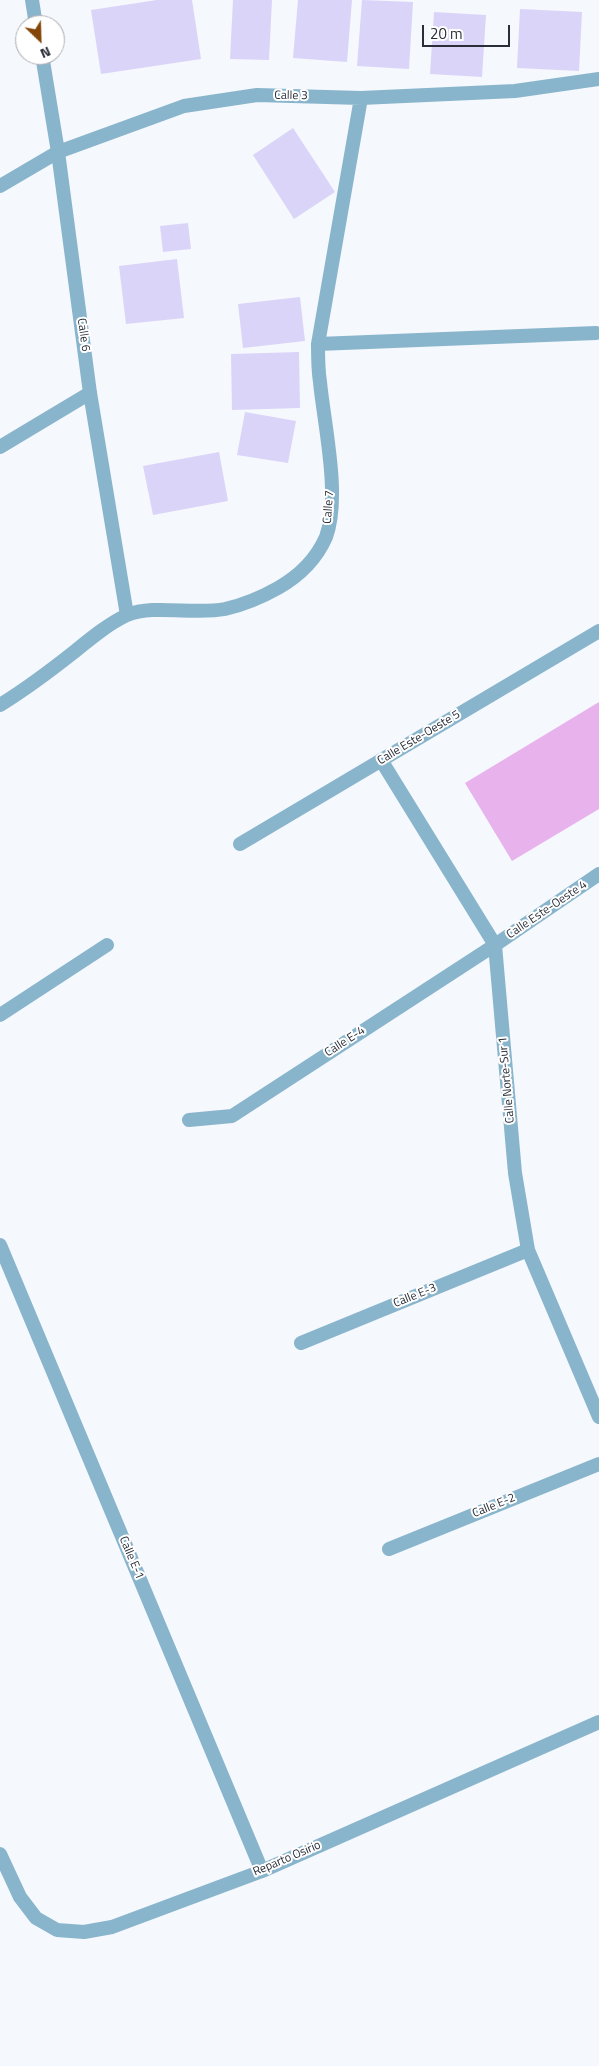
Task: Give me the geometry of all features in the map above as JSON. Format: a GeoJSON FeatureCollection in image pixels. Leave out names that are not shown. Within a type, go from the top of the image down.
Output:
{"type":"FeatureCollection","features":[{"type":"Feature","properties":{"kind":"street"},"geometry":{"type":"LineString","coordinates":[[32,0],[34,15]]}},
{"type":"Feature","properties":{"kind":"street","name":"Calle 6"},"geometry":{"type":"LineString","coordinates":[[44,65],[58,152],[90,393],[127,615]]}},
{"type":"Feature","properties":{"kind":"street","name":"Calle 3"},"geometry":{"type":"LineString","coordinates":[[0,186],[58,152],[184,106],[257,95],[361,98],[515,92],[599,78]]}},
{"type":"Feature","properties":{"kind":"street","name":"Calle 7"},"geometry":{"type":"LineString","coordinates":[[0,705],[25,689],[101,631],[127,615],[153,610],[194,612],[226,609],[273,590],[295,578],[314,559],[326,536],[331,510],[330,468],[326,421],[320,383],[318,344],[361,98]]}},
{"type":"Feature","properties":{"kind":"street"},"geometry":{"type":"LineString","coordinates":[[318,344],[596,333]]}},
{"type":"Feature","properties":{"kind":"street"},"geometry":{"type":"LineString","coordinates":[[0,447],[90,393]]}},
{"type":"Feature","properties":{"kind":"street","name":"Calle Este-Oeste 5"},"geometry":{"type":"LineString","coordinates":[[240,844],[599,632]]}},
{"type":"Feature","properties":{"kind":"street","name":"Calle Norte-Sur 1"},"geometry":{"type":"LineString","coordinates":[[381,760],[495,945],[515,1173],[528,1250],[599,1418]]}},
{"type":"Feature","properties":{"kind":"street","name":"Calle Este-Oeste 4"},"geometry":{"type":"LineString","coordinates":[[495,945],[599,874]]}},
{"type":"Feature","properties":{"kind":"street"},"geometry":{"type":"LineString","coordinates":[[0,1015],[107,944]]}},
{"type":"Feature","properties":{"kind":"street","name":"Calle E-4"},"geometry":{"type":"LineString","coordinates":[[189,1120],[232,1116],[495,945]]}},
{"type":"Feature","properties":{"kind":"street","name":"Calle E-1"},"geometry":{"type":"LineString","coordinates":[[0,1245],[262,1871]]}},
{"type":"Feature","properties":{"kind":"street","name":"Calle E-3"},"geometry":{"type":"LineString","coordinates":[[301,1343],[528,1250]]}},
{"type":"Feature","properties":{"kind":"street","name":"Calle E-2"},"geometry":{"type":"LineString","coordinates":[[389,1549],[599,1464]]}},
{"type":"Feature","properties":{"kind":"street","name":"Reparto Osirio"},"geometry":{"type":"LineString","coordinates":[[0,1854],[20,1897],[36,1918],[57,1930],[84,1932],[112,1927],[262,1871],[599,1722]]}},
{"type":"Feature","properties":{"kind":"shaded area"},"geometry":{"type":"Polygon","coordinates":[[[599,702],[599,809],[512,861],[465,783],[599,702]]]}},
{"type":"Feature","properties":{"kind":"building"},"geometry":{"type":"Polygon","coordinates":[[[157,0],[192,0],[201,59],[101,74],[91,10],[157,0]]]}},
{"type":"Feature","properties":{"kind":"building"},"geometry":{"type":"Polygon","coordinates":[[[233,0],[272,0],[269,60],[230,59],[233,0]]]}},
{"type":"Feature","properties":{"kind":"building"},"geometry":{"type":"Polygon","coordinates":[[[298,0],[352,0],[347,62],[293,58],[298,0]]]}},
{"type":"Feature","properties":{"kind":"building"},"geometry":{"type":"Polygon","coordinates":[[[362,0],[413,2],[409,69],[357,66],[362,0]]]}},
{"type":"Feature","properties":{"kind":"building"},"geometry":{"type":"Polygon","coordinates":[[[520,9],[582,12],[579,71],[517,68],[520,9]]]}},
{"type":"Feature","properties":{"kind":"building"},"geometry":{"type":"Polygon","coordinates":[[[434,12],[486,15],[482,77],[430,74],[434,12]]]}},
{"type":"Feature","properties":{"kind":"building"},"geometry":{"type":"Polygon","coordinates":[[[293,128],[335,192],[294,219],[253,155],[293,128]]]}},
{"type":"Feature","properties":{"kind":"building"},"geometry":{"type":"Polygon","coordinates":[[[188,223],[191,249],[163,252],[160,226],[188,223]]]}},
{"type":"Feature","properties":{"kind":"building"},"geometry":{"type":"Polygon","coordinates":[[[177,259],[184,318],[126,324],[119,266],[177,259]]]}},
{"type":"Feature","properties":{"kind":"building"},"geometry":{"type":"Polygon","coordinates":[[[300,297],[305,341],[243,348],[238,304],[300,297]]]}},
{"type":"Feature","properties":{"kind":"building"},"geometry":{"type":"Polygon","coordinates":[[[299,352],[300,408],[232,410],[231,354],[299,352]]]}},
{"type":"Feature","properties":{"kind":"building"},"geometry":{"type":"Polygon","coordinates":[[[245,412],[296,421],[288,463],[237,455],[245,412]]]}},
{"type":"Feature","properties":{"kind":"building"},"geometry":{"type":"Polygon","coordinates":[[[219,452],[228,501],[153,515],[143,466],[219,452]]]}}]}
